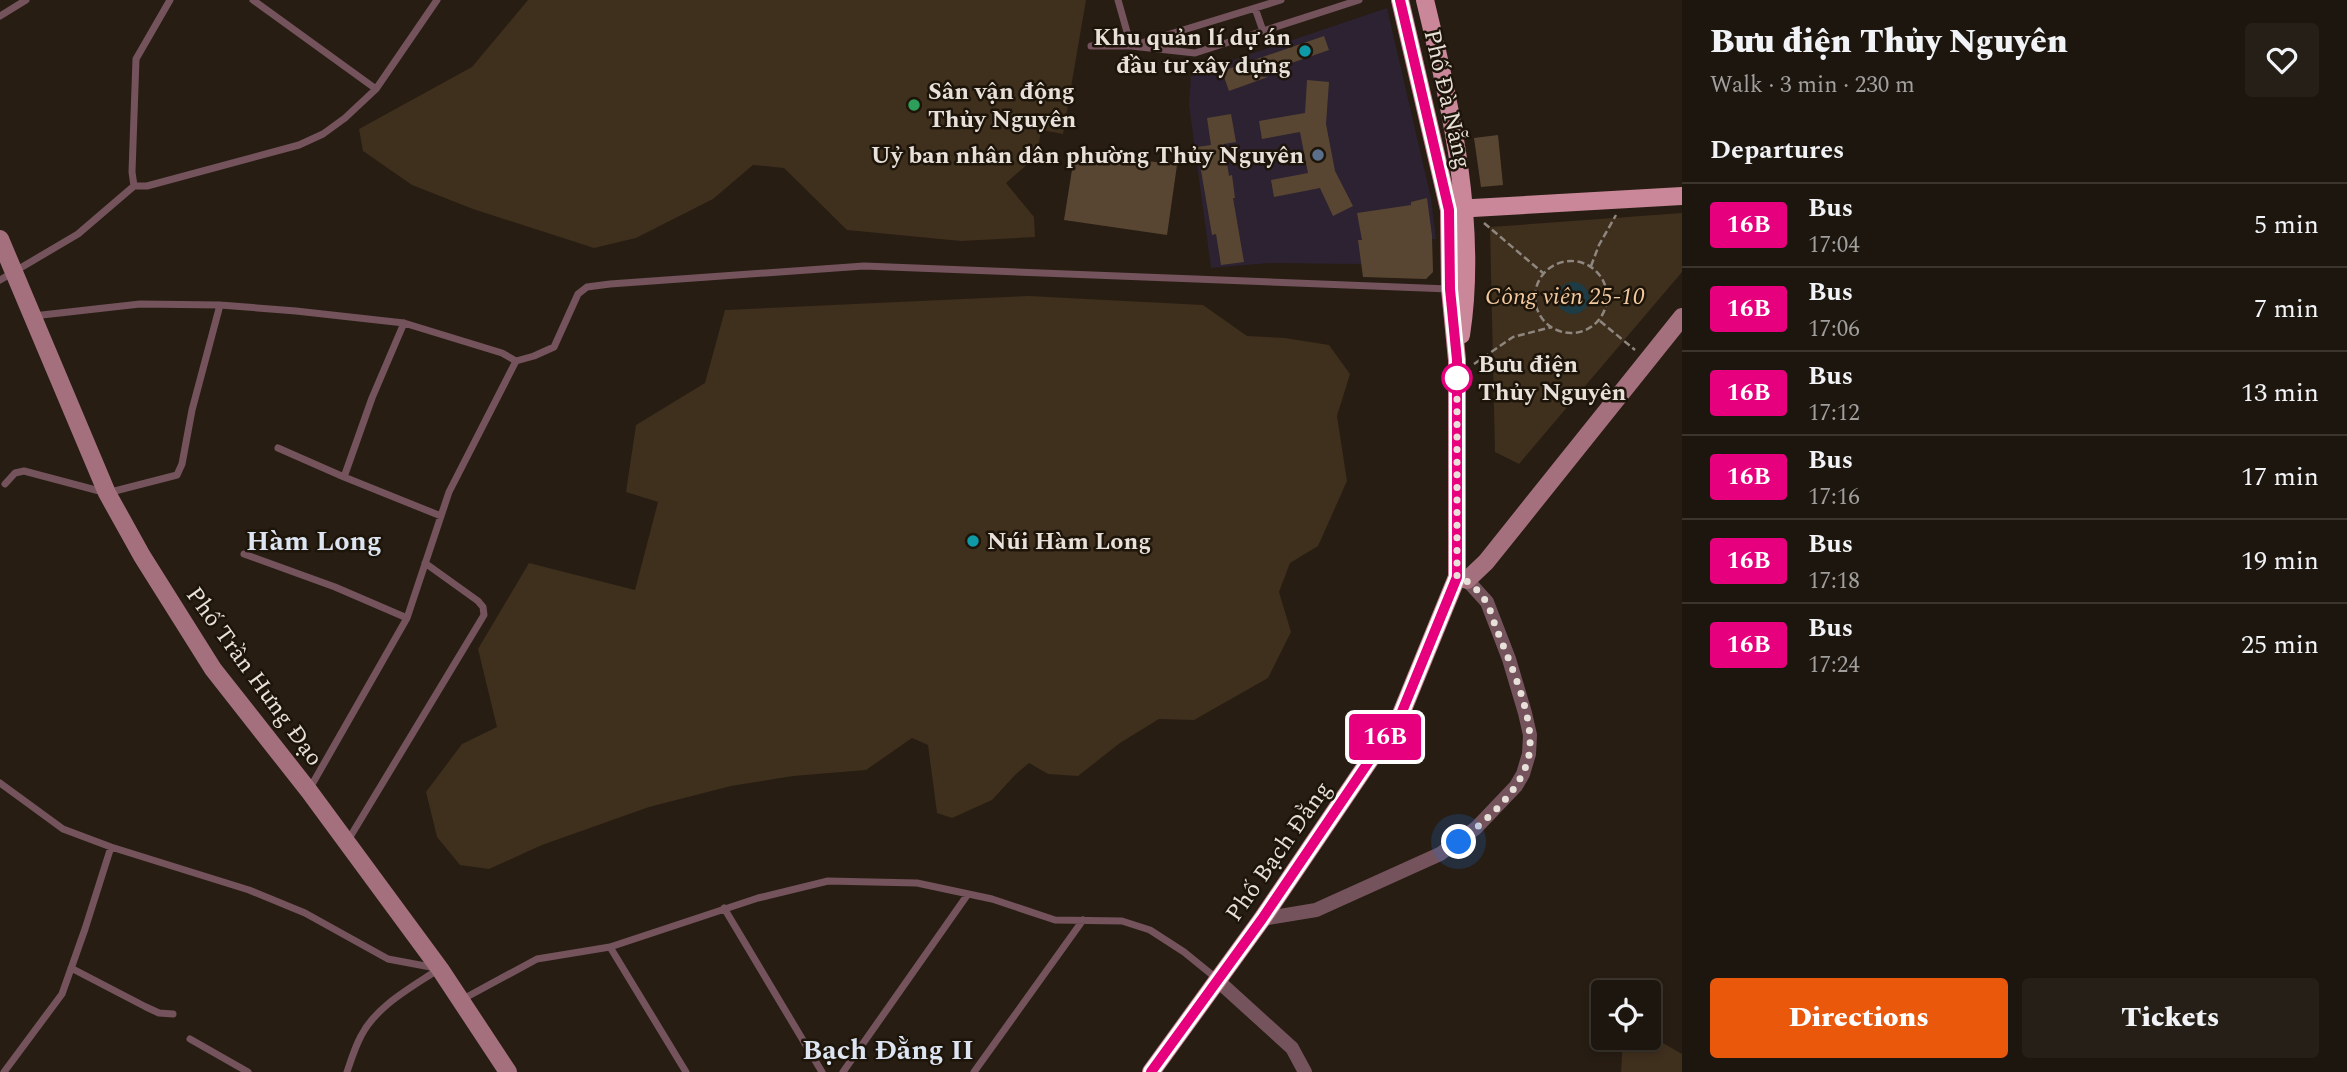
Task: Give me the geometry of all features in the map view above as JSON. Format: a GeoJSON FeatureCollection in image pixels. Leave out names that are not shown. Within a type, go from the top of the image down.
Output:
{"type":"FeatureCollection","features":[{"type":"Feature","properties":{"kind":"main road","name":"Phố Đà Nẵng"},"geometry":{"type":"LineString","coordinates":[[1399,0],[1457,208]]}},
{"type":"Feature","properties":{"kind":"main road","name":"Phố Đà Nẵng"},"geometry":{"type":"LineString","coordinates":[[1425,0],[1442,68],[1457,208]]}},
{"type":"Feature","properties":{"kind":"main road"},"geometry":{"type":"LineString","coordinates":[[1457,208],[1682,196]]}},
{"type":"Feature","properties":{"kind":"main road","name":"Phố Bạch Đằng"},"geometry":{"type":"LineString","coordinates":[[1151,1072],[1262,919],[1401,714],[1462,578],[1457,368],[1450,289],[1457,208]]}},
{"type":"Feature","properties":{"kind":"main road","name":"Phố Bạch Đằng"},"geometry":{"type":"LineString","coordinates":[[1457,208],[1465,307],[1457,368]]}},
{"type":"Feature","properties":{"kind":"street","name":"Phố Trần Hưng Đạo"},"geometry":{"type":"LineString","coordinates":[[0,239],[7,276],[32,317],[107,493],[142,556],[213,669],[309,791],[440,969],[509,1072]]}},
{"type":"Feature","properties":{"kind":"street"},"geometry":{"type":"LineString","coordinates":[[1262,919],[1316,910],[1440,855],[1476,828],[1516,786],[1529,754],[1530,735],[1525,713],[1509,659],[1487,602],[1462,578],[1486,562],[1682,317]]}},
{"type":"Feature","properties":{"kind":"street"},"geometry":{"type":"LineString","coordinates":[[1216,979],[1292,1048],[1305,1072]]}},
{"type":"Feature","properties":{"kind":"lane"},"geometry":{"type":"LineString","coordinates":[[0,16],[26,0]]}},
{"type":"Feature","properties":{"kind":"lane"},"geometry":{"type":"LineString","coordinates":[[134,186],[132,172],[136,59],[170,0]]}},
{"type":"Feature","properties":{"kind":"lane"},"geometry":{"type":"LineString","coordinates":[[253,0],[376,89]]}},
{"type":"Feature","properties":{"kind":"lane"},"geometry":{"type":"LineString","coordinates":[[7,276],[78,234],[134,186],[148,186],[299,145],[323,134],[376,89],[437,0]]}},
{"type":"Feature","properties":{"kind":"lane"},"geometry":{"type":"LineString","coordinates":[[1118,0],[1131,46]]}},
{"type":"Feature","properties":{"kind":"lane"},"geometry":{"type":"LineString","coordinates":[[1131,46],[1281,0]]}},
{"type":"Feature","properties":{"kind":"lane"},"geometry":{"type":"LineString","coordinates":[[1091,46],[1131,46],[1195,53],[1359,0]]}},
{"type":"Feature","properties":{"kind":"lane"},"geometry":{"type":"LineString","coordinates":[[1255,8],[1262,32]]}},
{"type":"Feature","properties":{"kind":"lane"},"geometry":{"type":"LineString","coordinates":[[32,317],[140,304],[220,305],[404,323],[502,353],[516,361],[554,347],[578,294],[587,287],[610,284],[864,266],[1450,289]]}},
{"type":"Feature","properties":{"kind":"lane"},"geometry":{"type":"LineString","coordinates":[[5,484],[15,473],[24,471],[107,493],[171,477],[179,472],[192,410],[220,305]]}},
{"type":"Feature","properties":{"kind":"lane"},"geometry":{"type":"LineString","coordinates":[[344,477],[372,398],[404,323]]}},
{"type":"Feature","properties":{"kind":"lane"},"geometry":{"type":"LineString","coordinates":[[309,791],[407,618],[449,492],[516,361]]}},
{"type":"Feature","properties":{"kind":"lane"},"geometry":{"type":"LineString","coordinates":[[278,447],[441,516]]}},
{"type":"Feature","properties":{"kind":"lane"},"geometry":{"type":"LineString","coordinates":[[244,554],[335,587],[407,618]]}},
{"type":"Feature","properties":{"kind":"lane"},"geometry":{"type":"LineString","coordinates":[[346,843],[484,615],[483,607],[478,601],[425,563]]}},
{"type":"Feature","properties":{"kind":"lane"},"geometry":{"type":"LineString","coordinates":[[0,783],[63,829],[111,847],[249,890],[305,913],[388,959],[440,969]]}},
{"type":"Feature","properties":{"kind":"lane"},"geometry":{"type":"LineString","coordinates":[[4,1072],[62,994],[111,847]]}},
{"type":"Feature","properties":{"kind":"lane"},"geometry":{"type":"LineString","coordinates":[[462,1000],[537,959],[610,947],[724,908],[828,881],[917,883],[992,899],[1055,920],[1122,921],[1150,929],[1184,952],[1216,979]]}},
{"type":"Feature","properties":{"kind":"lane"},"geometry":{"type":"LineString","coordinates":[[843,1072],[968,894]]}},
{"type":"Feature","properties":{"kind":"lane"},"geometry":{"type":"LineString","coordinates":[[724,908],[822,1072]]}},
{"type":"Feature","properties":{"kind":"lane"},"geometry":{"type":"LineString","coordinates":[[974,1072],[1083,920]]}},
{"type":"Feature","properties":{"kind":"lane"},"geometry":{"type":"LineString","coordinates":[[610,947],[686,1072]]}},
{"type":"Feature","properties":{"kind":"lane"},"geometry":{"type":"LineString","coordinates":[[71,968],[159,1013],[173,1014]]}},
{"type":"Feature","properties":{"kind":"lane"},"geometry":{"type":"LineString","coordinates":[[347,1072],[361,1034],[376,1016],[440,969]]}},
{"type":"Feature","properties":{"kind":"lane"},"geometry":{"type":"LineString","coordinates":[[190,1039],[248,1072]]}},
{"type":"Feature","properties":{"kind":"path"},"geometry":{"type":"LineString","coordinates":[[1591,266],[1599,245],[1626,199]]}},
{"type":"Feature","properties":{"kind":"path"},"geometry":{"type":"LineString","coordinates":[[1457,208],[1543,273]]}},
{"type":"Feature","properties":{"kind":"path"},"geometry":{"type":"LineString","coordinates":[[1561,261],[1581,261],[1591,266],[1596,268],[1608,288],[1606,306],[1600,321],[1585,330],[1572,333],[1555,330],[1543,320],[1535,307],[1534,288],[1543,273],[1561,261]]}},
{"type":"Feature","properties":{"kind":"path"},"geometry":{"type":"LineString","coordinates":[[1600,321],[1648,360]]}},
{"type":"Feature","properties":{"kind":"path"},"geometry":{"type":"LineString","coordinates":[[1457,368],[1513,337],[1552,327]]}},
{"type":"Feature","properties":{"kind":"shaded area"},"geometry":{"type":"Polygon","coordinates":[[[1387,8],[1431,198],[1436,239],[1405,239],[1361,264],[1270,263],[1211,268],[1189,105],[1191,74],[1387,8]]]}},
{"type":"Feature","properties":{"kind":"green space"},"geometry":{"type":"Polygon","coordinates":[[[528,0],[1086,0],[1063,134],[1041,130],[1037,156],[1006,183],[1034,217],[1035,237],[961,241],[847,230],[784,168],[753,165],[713,199],[636,238],[594,248],[473,209],[412,185],[363,151],[359,129],[472,67],[528,0]]]}},
{"type":"Feature","properties":{"kind":"green space","name":"Công viên 25-10"},"geometry":{"type":"Polygon","coordinates":[[[1682,213],[1682,272],[1519,464],[1495,452],[1490,227],[1682,213]]]}},
{"type":"Feature","properties":{"kind":"green space"},"geometry":{"type":"Polygon","coordinates":[[[1029,296],[1203,305],[1247,336],[1285,338],[1329,345],[1350,374],[1337,416],[1347,481],[1318,546],[1290,563],[1279,592],[1291,632],[1268,678],[1194,720],[1159,719],[1120,743],[1078,776],[1048,774],[1029,763],[992,800],[952,818],[937,813],[928,745],[912,738],[866,770],[793,776],[731,786],[649,807],[542,845],[489,869],[460,865],[437,837],[426,792],[462,744],[497,727],[478,649],[529,563],[635,590],[658,502],[626,492],[636,425],[705,383],[725,310],[1029,296]]]}},
{"type":"Feature","properties":{"kind":"green space"},"geometry":{"type":"Polygon","coordinates":[[[1661,1042],[1682,1054],[1682,1072],[1621,1072],[1622,1050],[1661,1050],[1661,1042]]]}},
{"type":"Feature","properties":{"kind":"water"},"geometry":{"type":"Polygon","coordinates":[[[1573,282],[1584,287],[1589,298],[1584,309],[1573,314],[1562,309],[1557,298],[1562,287],[1573,282]]]}},
{"type":"Feature","properties":{"kind":"building"},"geometry":{"type":"Polygon","coordinates":[[[1324,36],[1329,50],[1254,76],[1268,77],[1229,91],[1222,71],[1324,36]]]}},
{"type":"Feature","properties":{"kind":"building","name":"Uỷ ban nhân dân phường Thủy Nguyên"},"geometry":{"type":"Polygon","coordinates":[[[1307,80],[1329,82],[1326,124],[1335,171],[1353,206],[1333,216],[1320,188],[1274,197],[1271,180],[1308,173],[1300,132],[1262,139],[1259,121],[1305,113],[1307,80]]]}},
{"type":"Feature","properties":{"kind":"building"},"geometry":{"type":"Polygon","coordinates":[[[1231,114],[1236,142],[1224,144],[1229,176],[1232,175],[1233,198],[1244,262],[1221,265],[1216,234],[1212,235],[1197,147],[1211,145],[1207,118],[1231,114]]]}},
{"type":"Feature","properties":{"kind":"building"},"geometry":{"type":"Polygon","coordinates":[[[1498,135],[1503,185],[1481,187],[1474,138],[1498,135]]]}},
{"type":"Feature","properties":{"kind":"building"},"geometry":{"type":"Polygon","coordinates":[[[1075,151],[1177,165],[1167,235],[1064,220],[1075,151]]]}},
{"type":"Feature","properties":{"kind":"building"},"geometry":{"type":"Polygon","coordinates":[[[1427,198],[1433,272],[1426,279],[1363,277],[1358,240],[1362,240],[1357,213],[1411,205],[1411,202],[1427,198]]]}},
{"type":"Feature","properties":{"kind":"bus line","name":"16B"},"geometry":{"type":"LineString","coordinates":[[1151,1072],[1262,919],[1401,714],[1457,577],[1457,360],[1450,289],[1449,210],[1400,0]]}},
{"type":"Feature","properties":{"kind":"place","name":"Khu quản lí dự án đầu tư xây dựng"},"geometry":{"type":"Point","coordinates":[1305,51]}},
{"type":"Feature","properties":{"kind":"place","name":"Sân vận động Thủy Nguyên"},"geometry":{"type":"Point","coordinates":[914,105]}},
{"type":"Feature","properties":{"kind":"place","name":"Uỷ ban nhân dân phường Thủy Nguyên"},"geometry":{"type":"Point","coordinates":[1318,155]}},
{"type":"Feature","properties":{"kind":"place","name":"Bưu điện Thủy Nguyên"},"geometry":{"type":"Point","coordinates":[1457,378]}},
{"type":"Feature","properties":{"kind":"place","name":"Núi Hàm Long"},"geometry":{"type":"Point","coordinates":[973,541]}},
{"type":"Feature","properties":{"kind":"district","name":"Hàm Long"},"geometry":{"type":"Point","coordinates":[314,540]}},
{"type":"Feature","properties":{"kind":"district","name":"Bạch Đằng II"},"geometry":{"type":"Point","coordinates":[888,1049]}},
{"type":"Feature","properties":{"kind":"route"},"geometry":{"type":"LineString","coordinates":[[1457,378],[1457,577],[1467,580],[1487,602],[1509,659],[1530,735],[1529,754],[1516,786],[1459,842]]}}]}
